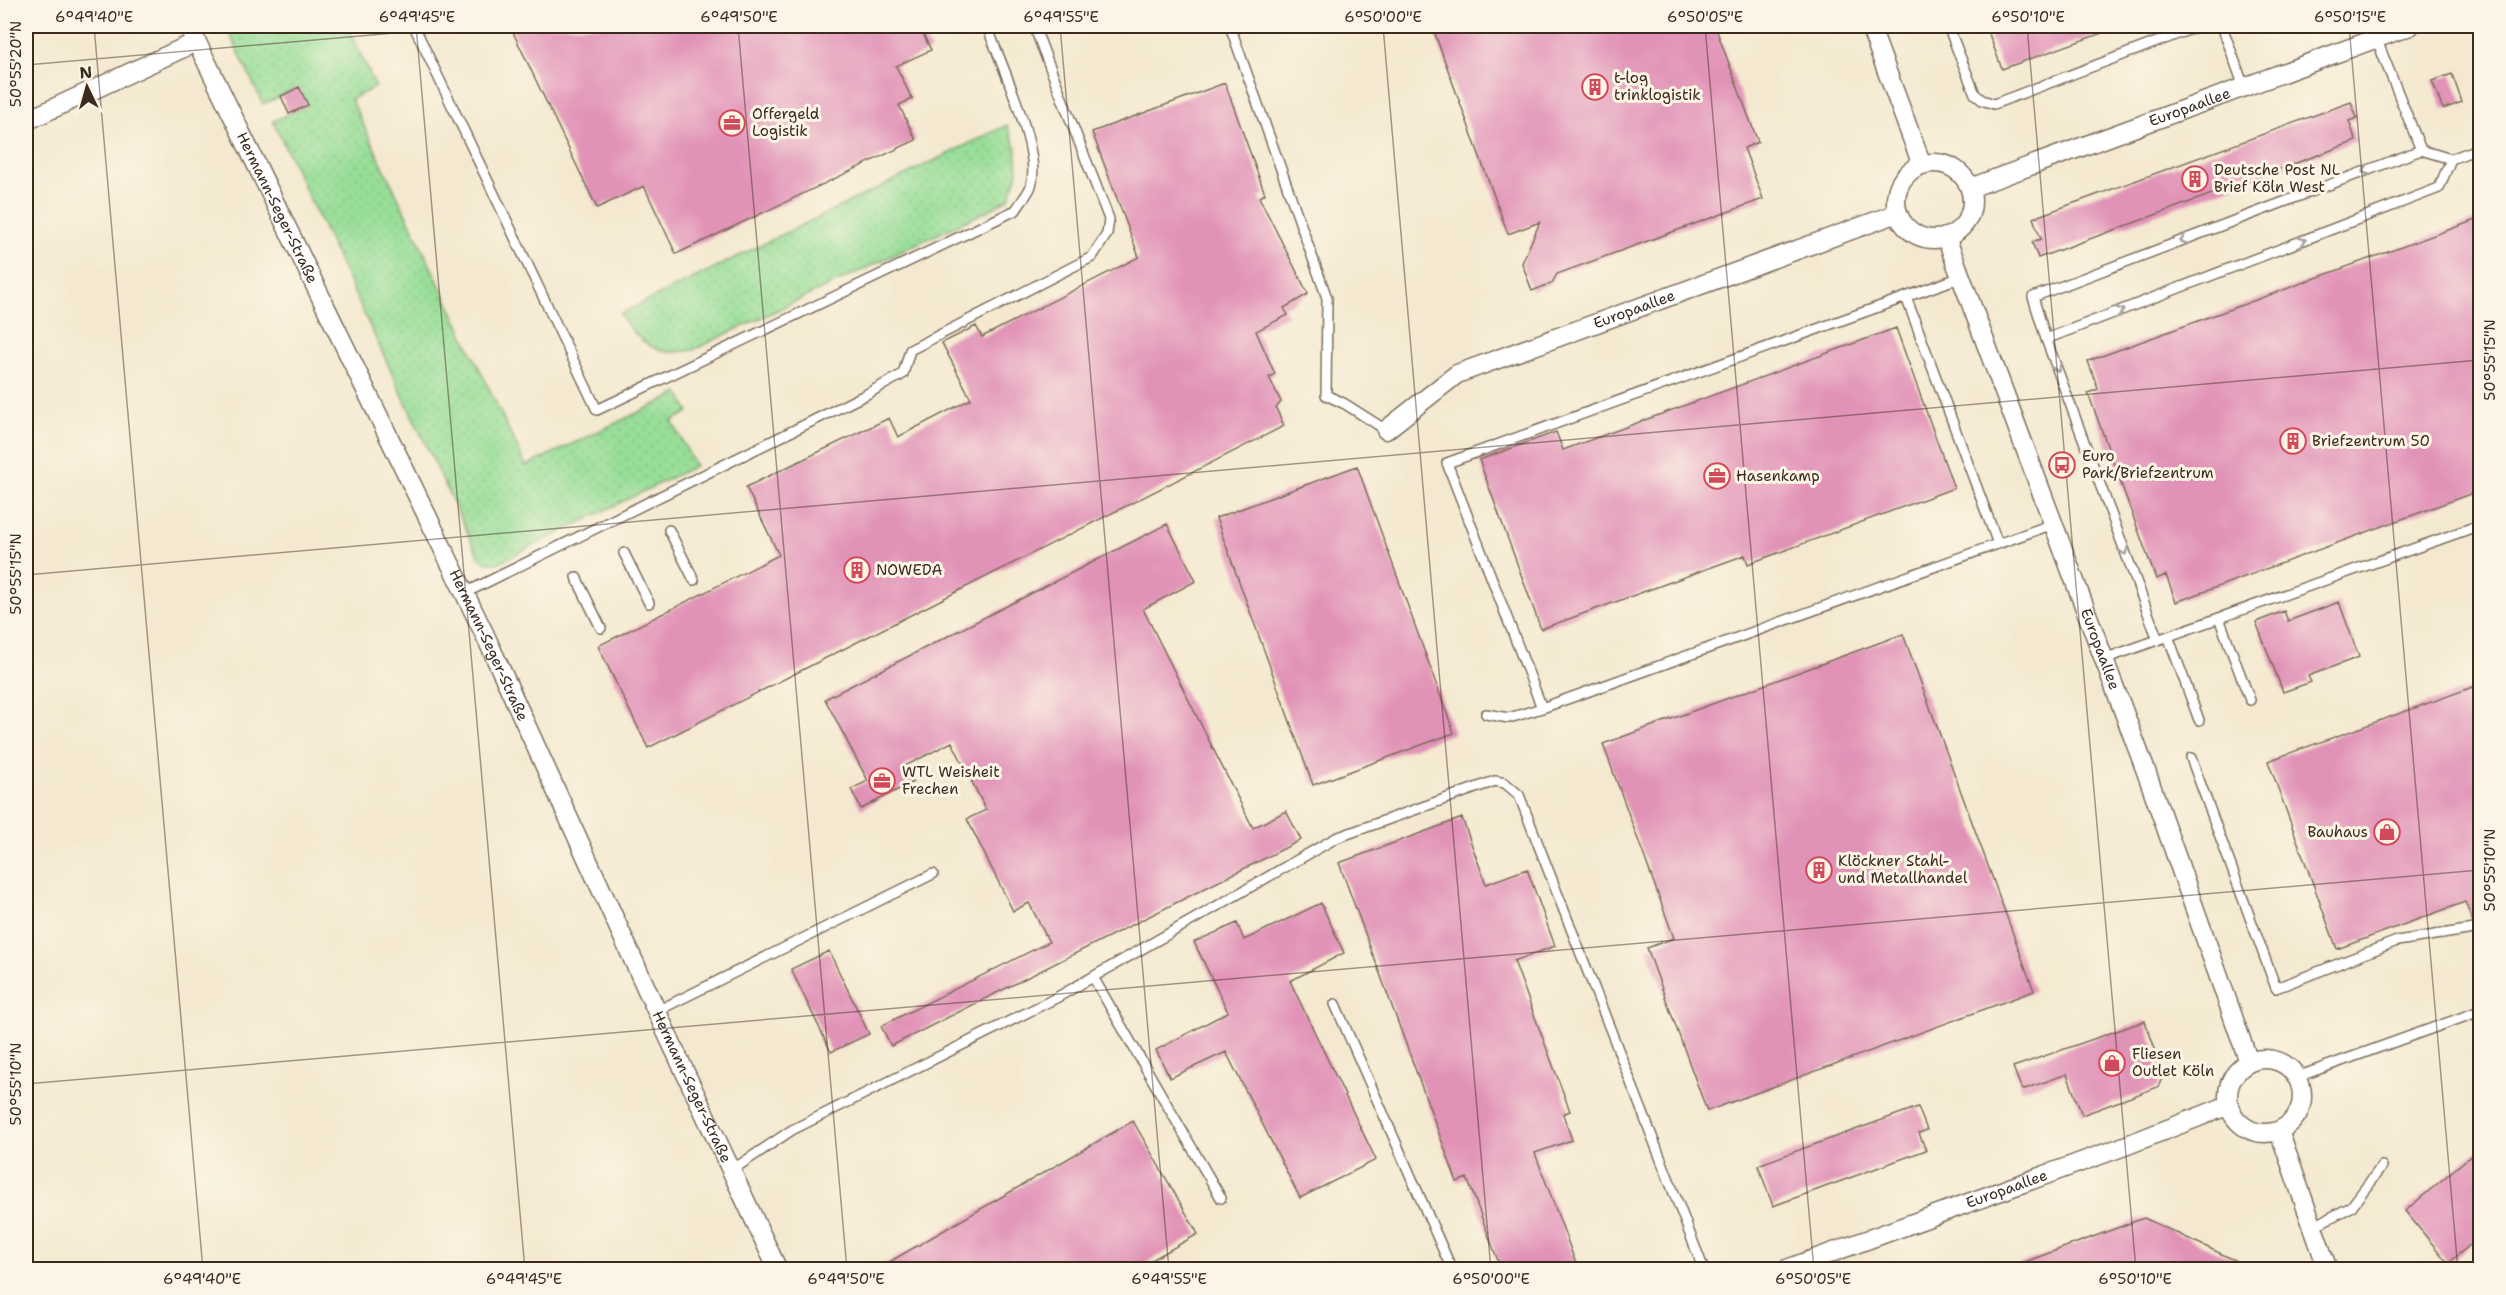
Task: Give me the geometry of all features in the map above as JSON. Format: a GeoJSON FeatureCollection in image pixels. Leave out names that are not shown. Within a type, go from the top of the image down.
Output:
{"type":"FeatureCollection","features":[{"type":"Feature","properties":{"kind":"street","name":"Hermann-Seger-Straße"},"geometry":{"type":"LineString","coordinates":[[189,26],[465,593],[778,1269]]}},
{"type":"Feature","properties":{"kind":"street"},"geometry":{"type":"LineString","coordinates":[[1870,26],[1922,165]]}},
{"type":"Feature","properties":{"kind":"street","name":"Europaallee"},"geometry":{"type":"LineString","coordinates":[[1970,188],[2410,26]]}},
{"type":"Feature","properties":{"kind":"street"},"geometry":{"type":"LineString","coordinates":[[26,121],[196,42]]}},
{"type":"Feature","properties":{"kind":"street"},"geometry":{"type":"LineString","coordinates":[[1922,165],[1949,166],[1963,177],[1970,188],[1972,204],[1969,216],[1958,231],[1946,237],[1933,239],[1920,236],[1904,225],[1898,213],[1896,196],[1900,183],[1910,172],[1922,165]]}},
{"type":"Feature","properties":{"kind":"street","name":"Europaallee"},"geometry":{"type":"LineString","coordinates":[[1386,430],[1457,374],[1898,213]]}},
{"type":"Feature","properties":{"kind":"street","name":"Europaallee"},"geometry":{"type":"LineString","coordinates":[[1946,237],[2104,659],[2249,1062]]}},
{"type":"Feature","properties":{"kind":"street"},"geometry":{"type":"LineString","coordinates":[[2263,1059],[2276,1060],[2288,1067],[2297,1077],[2302,1101],[2298,1114],[2279,1131],[2258,1132],[2248,1129],[2232,1115],[2228,1092],[2231,1080],[2239,1069],[2249,1062],[2263,1059]]}},
{"type":"Feature","properties":{"kind":"street","name":"Europaallee"},"geometry":{"type":"LineString","coordinates":[[1784,1269],[2122,1147],[2229,1105]]}},
{"type":"Feature","properties":{"kind":"street"},"geometry":{"type":"LineString","coordinates":[[2279,1131],[2328,1269]]}},
{"type":"Feature","properties":{"kind":"lane"},"geometry":{"type":"LineString","coordinates":[[414,26],[597,410],[1016,210],[1031,186],[1033,161],[1026,125],[987,26]]}},
{"type":"Feature","properties":{"kind":"lane"},"geometry":{"type":"LineString","coordinates":[[465,593],[865,395],[903,374],[910,350],[1092,257],[1107,234],[1109,219],[1034,26]]}},
{"type":"Feature","properties":{"kind":"lane"},"geometry":{"type":"LineString","coordinates":[[1230,26],[1327,298],[1326,395],[1386,430]]}},
{"type":"Feature","properties":{"kind":"lane"},"geometry":{"type":"LineString","coordinates":[[1948,26],[1974,94],[1994,104],[2199,26]]}},
{"type":"Feature","properties":{"kind":"lane"},"geometry":{"type":"LineString","coordinates":[[2223,26],[2244,87]]}},
{"type":"Feature","properties":{"kind":"lane"},"geometry":{"type":"LineString","coordinates":[[2376,38],[2421,150]]}},
{"type":"Feature","properties":{"kind":"lane"},"geometry":{"type":"LineString","coordinates":[[2158,640],[2046,339],[2033,297],[2421,150],[2451,159],[2481,148]]}},
{"type":"Feature","properties":{"kind":"lane"},"geometry":{"type":"LineString","coordinates":[[2046,339],[2439,188],[2451,159]]}},
{"type":"Feature","properties":{"kind":"lane"},"geometry":{"type":"LineString","coordinates":[[1542,708],[1447,463],[1961,277]]}},
{"type":"Feature","properties":{"kind":"lane"},"geometry":{"type":"LineString","coordinates":[[1906,297],[1998,544]]}},
{"type":"Feature","properties":{"kind":"lane"},"geometry":{"type":"LineString","coordinates":[[1486,714],[1509,718],[1542,708],[2053,524]]}},
{"type":"Feature","properties":{"kind":"lane"},"geometry":{"type":"LineString","coordinates":[[2104,659],[2481,525]]}},
{"type":"Feature","properties":{"kind":"lane"},"geometry":{"type":"LineString","coordinates":[[669,530],[694,580]]}},
{"type":"Feature","properties":{"kind":"lane"},"geometry":{"type":"LineString","coordinates":[[624,554],[649,603]]}},
{"type":"Feature","properties":{"kind":"lane"},"geometry":{"type":"LineString","coordinates":[[576,577],[601,628]]}},
{"type":"Feature","properties":{"kind":"lane"},"geometry":{"type":"LineString","coordinates":[[2219,618],[2250,700]]}},
{"type":"Feature","properties":{"kind":"lane"},"geometry":{"type":"LineString","coordinates":[[2168,636],[2199,720]]}},
{"type":"Feature","properties":{"kind":"lane"},"geometry":{"type":"LineString","coordinates":[[2191,758],[2276,988],[2397,941],[2481,928]]}},
{"type":"Feature","properties":{"kind":"lane"},"geometry":{"type":"LineString","coordinates":[[732,1170],[792,1130],[969,1043],[1093,977],[1335,838],[1486,783],[1505,783],[1519,795],[1704,1269]]}},
{"type":"Feature","properties":{"kind":"lane"},"geometry":{"type":"LineString","coordinates":[[657,1011],[933,874]]}},
{"type":"Feature","properties":{"kind":"lane"},"geometry":{"type":"LineString","coordinates":[[1093,977],[1221,1198]]}},
{"type":"Feature","properties":{"kind":"lane"},"geometry":{"type":"LineString","coordinates":[[1335,1004],[1452,1269]]}},
{"type":"Feature","properties":{"kind":"lane"},"geometry":{"type":"LineString","coordinates":[[2297,1077],[2481,1011]]}},
{"type":"Feature","properties":{"kind":"lane"},"geometry":{"type":"LineString","coordinates":[[2312,1227],[2351,1207],[2382,1166]]}},
{"type":"Feature","properties":{"kind":"green space"},"geometry":{"type":"Polygon","coordinates":[[[226,26],[347,26],[376,87],[351,99],[526,466],[679,393],[689,412],[672,421],[695,466],[500,562],[489,563],[479,557],[273,121],[307,105],[299,88],[263,104],[226,26]]]}},
{"type":"Feature","properties":{"kind":"green space"},"geometry":{"type":"Polygon","coordinates":[[[1007,125],[1016,147],[1018,173],[1009,198],[993,208],[693,350],[671,352],[653,347],[634,333],[620,314],[1007,125]]]}},
{"type":"Feature","properties":{"kind":"building","name":"Offergeld Logistik"},"geometry":{"type":"Polygon","coordinates":[[[510,26],[919,26],[931,50],[896,66],[912,99],[899,105],[916,140],[676,254],[644,186],[597,208],[510,26]]]}},
{"type":"Feature","properties":{"kind":"building","name":"t-log trinklogistik"},"geometry":{"type":"Polygon","coordinates":[[[1432,26],[1715,26],[1758,142],[1744,148],[1763,199],[1557,274],[1552,283],[1532,291],[1522,263],[1540,222],[1508,234],[1432,26]]]}},
{"type":"Feature","properties":{"kind":"building"},"geometry":{"type":"Polygon","coordinates":[[[1986,26],[2116,26],[2116,28],[2002,69],[1986,26]]]}},
{"type":"Feature","properties":{"kind":"building"},"geometry":{"type":"Polygon","coordinates":[[[2452,74],[2462,102],[2443,109],[2432,81],[2452,74]]]}},
{"type":"Feature","properties":{"kind":"building"},"geometry":{"type":"Polygon","coordinates":[[[1225,83],[1265,194],[1259,197],[1308,294],[1284,308],[1288,315],[1256,331],[1275,374],[1269,377],[1281,402],[1276,408],[1284,426],[648,748],[598,646],[779,555],[746,487],[889,418],[898,437],[971,399],[942,343],[976,326],[982,337],[1139,257],[1092,132],[1225,83]]]}},
{"type":"Feature","properties":{"kind":"building"},"geometry":{"type":"Polygon","coordinates":[[[299,87],[308,105],[289,114],[281,96],[299,87]]]}},
{"type":"Feature","properties":{"kind":"building","name":"Deutsche Post NL Brief Köln West"},"geometry":{"type":"Polygon","coordinates":[[[2351,102],[2357,118],[2349,121],[2356,141],[2038,258],[2032,242],[2041,239],[2033,218],[2351,102]]]}},
{"type":"Feature","properties":{"kind":"building","name":"Briefzentrum 50"},"geometry":{"type":"Polygon","coordinates":[[[2481,218],[2481,490],[2176,602],[2166,575],[2156,579],[2088,393],[2098,389],[2088,361],[2481,218]]]}},
{"type":"Feature","properties":{"kind":"building"},"geometry":{"type":"Polygon","coordinates":[[[1896,328],[1954,488],[1748,564],[1745,555],[1541,629],[1479,460],[1556,432],[1563,450],[1896,328]]]}},
{"type":"Feature","properties":{"kind":"building"},"geometry":{"type":"Polygon","coordinates":[[[1357,466],[1454,733],[1313,785],[1216,518],[1357,466]]]}},
{"type":"Feature","properties":{"kind":"building"},"geometry":{"type":"Polygon","coordinates":[[[1167,524],[1196,581],[1143,609],[1253,828],[1286,811],[1301,840],[891,1046],[881,1026],[1049,942],[1029,903],[1013,911],[967,819],[986,810],[952,742],[905,766],[913,782],[861,809],[851,789],[868,781],[825,699],[1167,524]]]}},
{"type":"Feature","properties":{"kind":"building"},"geometry":{"type":"Polygon","coordinates":[[[2339,602],[2359,657],[2308,676],[2311,682],[2283,692],[2256,622],[2284,611],[2288,621],[2339,602]]]}},
{"type":"Feature","properties":{"kind":"building","name":"Klöckner Stahl- und Metallhandel"},"geometry":{"type":"Polygon","coordinates":[[[1903,634],[2034,991],[1707,1111],[1647,948],[1674,938],[1603,744],[1903,634]]]}},
{"type":"Feature","properties":{"kind":"building","name":"Bauhaus"},"geometry":{"type":"Polygon","coordinates":[[[2481,684],[2481,921],[2473,922],[2465,902],[2337,949],[2268,761],[2481,684]]]}},
{"type":"Feature","properties":{"kind":"building"},"geometry":{"type":"Polygon","coordinates":[[[1462,818],[1486,884],[1527,869],[1555,946],[1514,961],[1570,1111],[1563,1114],[1572,1140],[1535,1153],[1578,1269],[1501,1269],[1467,1178],[1457,1182],[1339,863],[1462,818]]]}},
{"type":"Feature","properties":{"kind":"building"},"geometry":{"type":"Polygon","coordinates":[[[1321,903],[1344,953],[1290,981],[1376,1160],[1300,1198],[1226,1052],[1170,1078],[1156,1050],[1228,1012],[1194,942],[1237,923],[1244,940],[1321,903]]]}},
{"type":"Feature","properties":{"kind":"building"},"geometry":{"type":"Polygon","coordinates":[[[829,951],[869,1034],[831,1052],[791,969],[829,951]]]}},
{"type":"Feature","properties":{"kind":"building","name":"Fliesen Outlet Köln"},"geometry":{"type":"Polygon","coordinates":[[[2145,1021],[2164,1074],[2158,1087],[2082,1115],[2067,1074],[2022,1090],[2013,1067],[2145,1021]]]}},
{"type":"Feature","properties":{"kind":"building"},"geometry":{"type":"Polygon","coordinates":[[[1918,1107],[1927,1130],[1919,1133],[1926,1150],[1773,1206],[1758,1165],[1918,1107]]]}},
{"type":"Feature","properties":{"kind":"building"},"geometry":{"type":"Polygon","coordinates":[[[1133,1121],[1198,1234],[1136,1269],[877,1269],[1133,1121]]]}},
{"type":"Feature","properties":{"kind":"building"},"geometry":{"type":"Polygon","coordinates":[[[2481,1147],[2481,1236],[2448,1263],[2405,1211],[2481,1147]]]}},
{"type":"Feature","properties":{"kind":"building"},"geometry":{"type":"Polygon","coordinates":[[[2144,1218],[2254,1269],[2011,1269],[2011,1267],[2144,1218]]]}},
{"type":"Feature","properties":{"kind":"place","name":"t-log trinklogistik"},"geometry":{"type":"Point","coordinates":[1595,87]}},
{"type":"Feature","properties":{"kind":"place","name":"Offergeld Logistik"},"geometry":{"type":"Point","coordinates":[732,123]}},
{"type":"Feature","properties":{"kind":"place","name":"Deutsche Post NL Brief Köln West"},"geometry":{"type":"Point","coordinates":[2195,179]}},
{"type":"Feature","properties":{"kind":"place","name":"Briefzentrum 50"},"geometry":{"type":"Point","coordinates":[2293,441]}},
{"type":"Feature","properties":{"kind":"place","name":"Euro Park/Briefzentrum"},"geometry":{"type":"Point","coordinates":[2062,465]}},
{"type":"Feature","properties":{"kind":"place","name":"Hasenkamp"},"geometry":{"type":"Point","coordinates":[1717,476]}},
{"type":"Feature","properties":{"kind":"place","name":"NOWEDA"},"geometry":{"type":"Point","coordinates":[857,570]}},
{"type":"Feature","properties":{"kind":"place","name":"WTL Weisheit Frechen"},"geometry":{"type":"Point","coordinates":[882,781]}},
{"type":"Feature","properties":{"kind":"place","name":"Bauhaus"},"geometry":{"type":"Point","coordinates":[2387,832]}},
{"type":"Feature","properties":{"kind":"place","name":"Klöckner Stahl- und Metallhandel"},"geometry":{"type":"Point","coordinates":[1819,870]}},
{"type":"Feature","properties":{"kind":"place","name":"Fliesen Outlet Köln"},"geometry":{"type":"Point","coordinates":[2112,1063]}}]}
